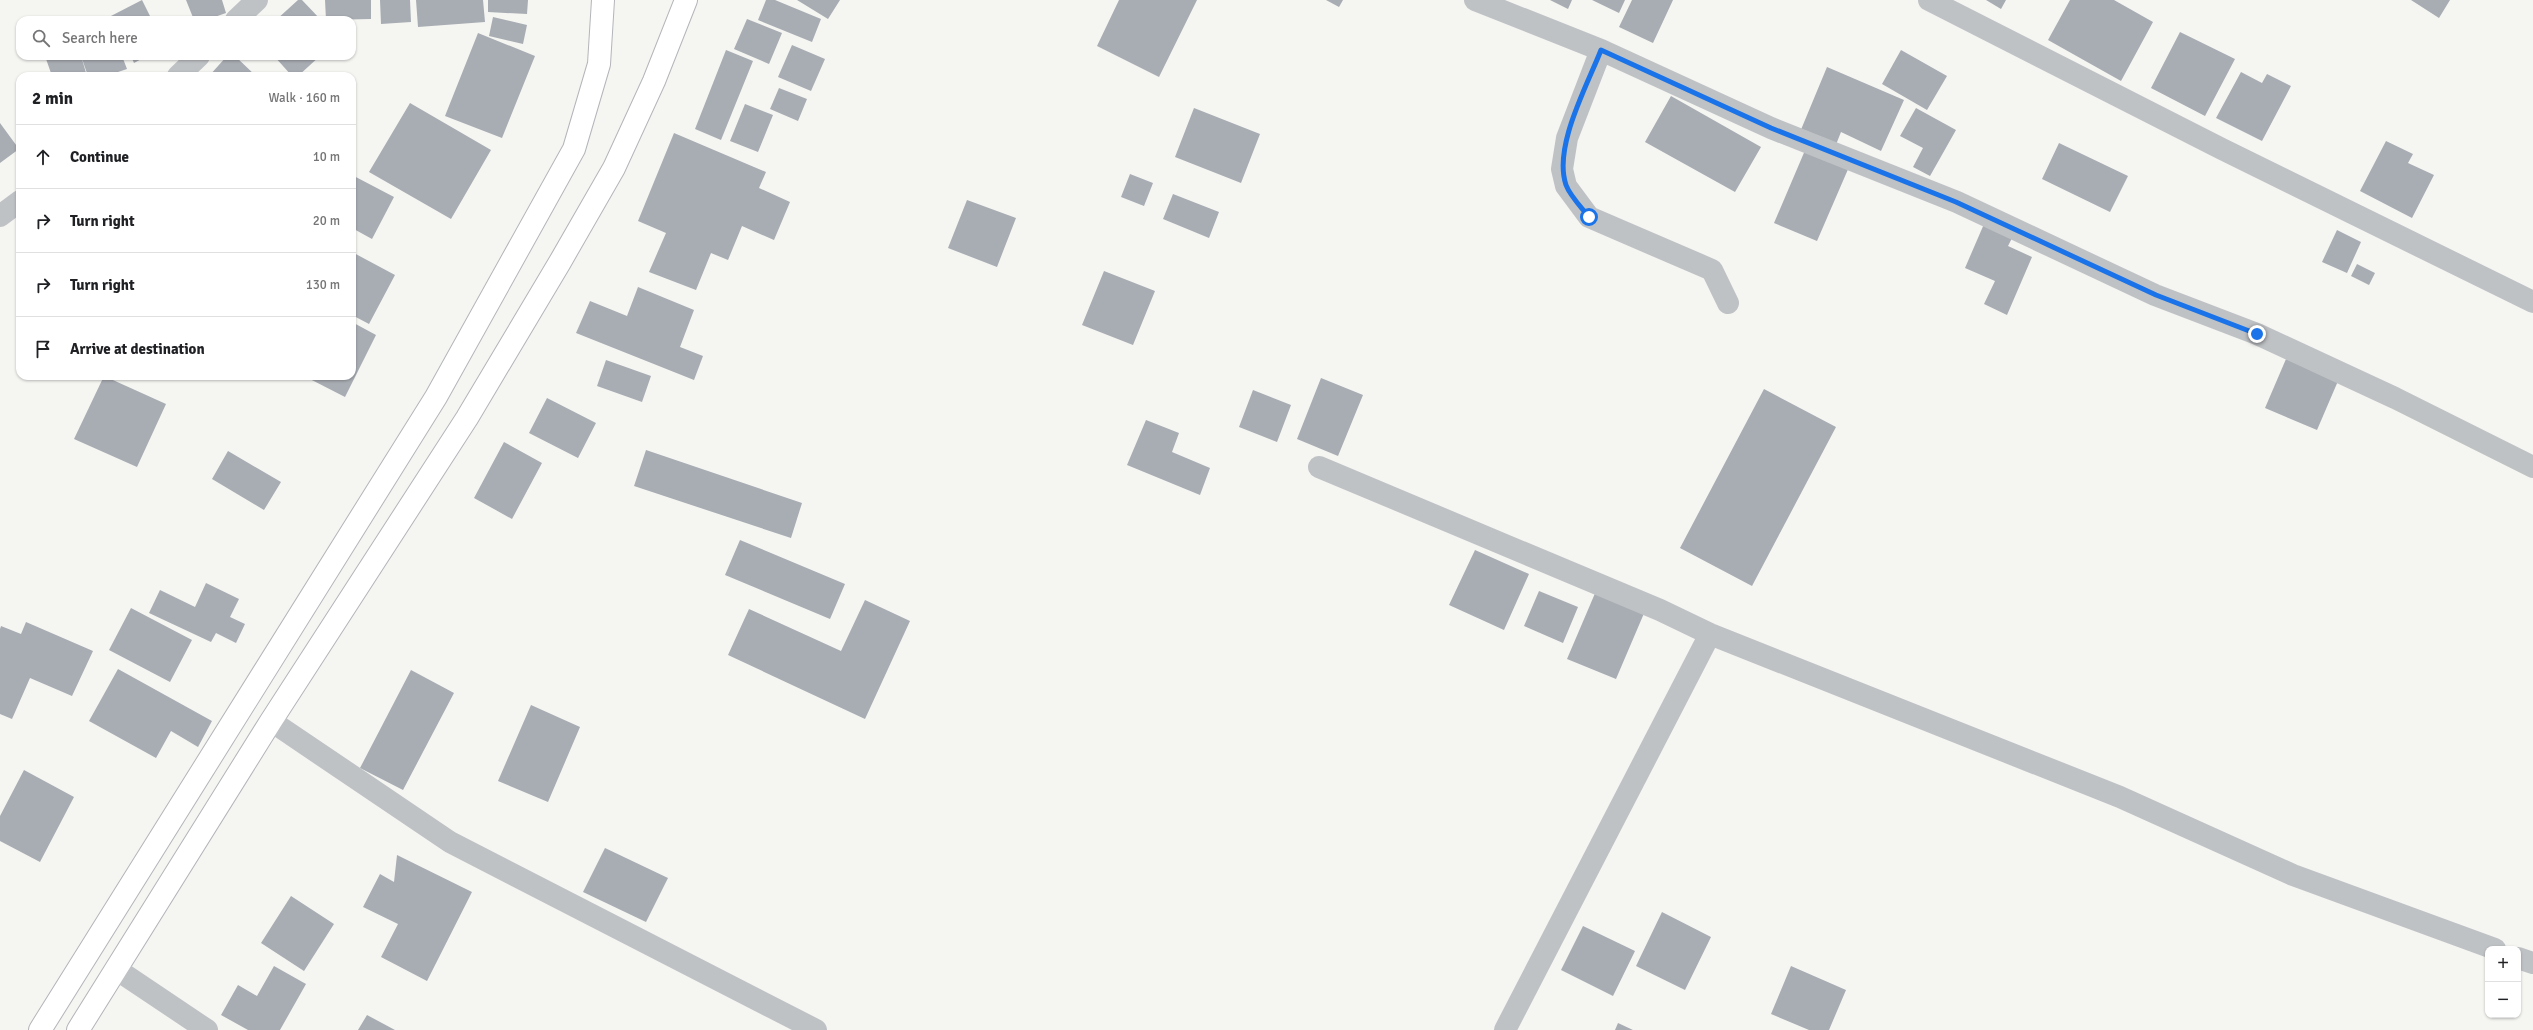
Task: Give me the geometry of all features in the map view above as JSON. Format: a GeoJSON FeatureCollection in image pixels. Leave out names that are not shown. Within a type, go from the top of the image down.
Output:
{"type":"FeatureCollection","features":[{"type":"Feature","properties":{"kind":"main road"},"geometry":{"type":"LineString","coordinates":[[40,1030],[436,397],[574,149],[599,64],[603,0]]}},
{"type":"Feature","properties":{"kind":"main road"},"geometry":{"type":"LineString","coordinates":[[78,1030],[270,721],[467,418],[614,168],[654,81],[686,0]]}},
{"type":"Feature","properties":{"kind":"street"},"geometry":{"type":"LineString","coordinates":[[240,16],[257,0]]}},
{"type":"Feature","properties":{"kind":"street"},"geometry":{"type":"LineString","coordinates":[[1475,0],[1601,50],[1771,128],[1956,202],[2156,295],[2257,334],[2395,398],[2533,467]]}},
{"type":"Feature","properties":{"kind":"street"},"geometry":{"type":"LineString","coordinates":[[1929,0],[2222,149],[2533,302]]}},
{"type":"Feature","properties":{"kind":"street"},"geometry":{"type":"LineString","coordinates":[[1601,50],[1566,138],[1562,169],[1566,186],[1589,217],[1712,270],[1728,303]]}},
{"type":"Feature","properties":{"kind":"street"},"geometry":{"type":"LineString","coordinates":[[182,72],[195,60]]}},
{"type":"Feature","properties":{"kind":"street"},"geometry":{"type":"LineString","coordinates":[[0,216],[16,204]]}},
{"type":"Feature","properties":{"kind":"street"},"geometry":{"type":"LineString","coordinates":[[1319,467],[1660,610],[1710,634],[2120,797],[2293,875],[2487,946]]}},
{"type":"Feature","properties":{"kind":"street"},"geometry":{"type":"LineString","coordinates":[[1505,1030],[1710,634]]}},
{"type":"Feature","properties":{"kind":"street"},"geometry":{"type":"LineString","coordinates":[[270,721],[450,842],[816,1030]]}},
{"type":"Feature","properties":{"kind":"street"},"geometry":{"type":"LineString","coordinates":[[2521,959],[2533,963]]}},
{"type":"Feature","properties":{"kind":"street"},"geometry":{"type":"LineString","coordinates":[[116,969],[207,1030]]}},
{"type":"Feature","properties":{"kind":"building"},"geometry":{"type":"Polygon","coordinates":[[[142,0],[150,16],[111,16],[142,0]]]}},
{"type":"Feature","properties":{"kind":"building"},"geometry":{"type":"Polygon","coordinates":[[[186,0],[222,0],[226,13],[217,16],[192,16],[186,0]]]}},
{"type":"Feature","properties":{"kind":"building"},"geometry":{"type":"Polygon","coordinates":[[[298,0],[302,0],[317,16],[280,16],[298,0]]]}},
{"type":"Feature","properties":{"kind":"building"},"geometry":{"type":"Polygon","coordinates":[[[325,0],[371,0],[371,19],[356,19],[356,16],[326,16],[325,0]]]}},
{"type":"Feature","properties":{"kind":"building"},"geometry":{"type":"Polygon","coordinates":[[[380,0],[410,0],[411,22],[381,24],[380,0]]]}},
{"type":"Feature","properties":{"kind":"building"},"geometry":{"type":"Polygon","coordinates":[[[416,0],[483,0],[485,22],[418,27],[416,0]]]}},
{"type":"Feature","properties":{"kind":"building"},"geometry":{"type":"Polygon","coordinates":[[[488,0],[528,0],[527,14],[488,12],[488,0]]]}},
{"type":"Feature","properties":{"kind":"building"},"geometry":{"type":"Polygon","coordinates":[[[766,0],[775,0],[821,19],[812,42],[758,20],[766,0]]]}},
{"type":"Feature","properties":{"kind":"building"},"geometry":{"type":"Polygon","coordinates":[[[797,0],[840,0],[828,19],[797,0]]]}},
{"type":"Feature","properties":{"kind":"building"},"geometry":{"type":"Polygon","coordinates":[[[1119,0],[1197,0],[1159,77],[1097,46],[1119,0]]]}},
{"type":"Feature","properties":{"kind":"building"},"geometry":{"type":"Polygon","coordinates":[[[1326,0],[1343,0],[1339,7],[1326,0]]]}},
{"type":"Feature","properties":{"kind":"building"},"geometry":{"type":"Polygon","coordinates":[[[1550,0],[1572,0],[1568,9],[1550,0]]]}},
{"type":"Feature","properties":{"kind":"building"},"geometry":{"type":"Polygon","coordinates":[[[1592,0],[1625,0],[1619,13],[1592,0]]]}},
{"type":"Feature","properties":{"kind":"building"},"geometry":{"type":"Polygon","coordinates":[[[1632,0],[1673,0],[1653,43],[1619,27],[1632,0]]]}},
{"type":"Feature","properties":{"kind":"building"},"geometry":{"type":"Polygon","coordinates":[[[1986,0],[2006,0],[2001,9],[1986,0]]]}},
{"type":"Feature","properties":{"kind":"building"},"geometry":{"type":"Polygon","coordinates":[[[2070,0],[2114,0],[2153,22],[2121,81],[2048,40],[2070,0]]]}},
{"type":"Feature","properties":{"kind":"building"},"geometry":{"type":"Polygon","coordinates":[[[2411,0],[2450,0],[2439,18],[2411,0]]]}},
{"type":"Feature","properties":{"kind":"building"},"geometry":{"type":"Polygon","coordinates":[[[493,17],[527,25],[523,44],[489,36],[493,17]]]}},
{"type":"Feature","properties":{"kind":"building"},"geometry":{"type":"Polygon","coordinates":[[[747,19],[782,33],[769,64],[734,49],[747,19]]]}},
{"type":"Feature","properties":{"kind":"building"},"geometry":{"type":"Polygon","coordinates":[[[2180,32],[2235,59],[2205,116],[2151,88],[2180,32]]]}},
{"type":"Feature","properties":{"kind":"building"},"geometry":{"type":"Polygon","coordinates":[[[478,33],[535,56],[502,138],[445,116],[478,33]]]}},
{"type":"Feature","properties":{"kind":"building"},"geometry":{"type":"Polygon","coordinates":[[[792,45],[825,59],[811,91],[778,77],[792,45]]]}},
{"type":"Feature","properties":{"kind":"building"},"geometry":{"type":"Polygon","coordinates":[[[726,50],[753,61],[721,140],[695,129],[726,50]]]}},
{"type":"Feature","properties":{"kind":"building"},"geometry":{"type":"Polygon","coordinates":[[[1901,50],[1947,76],[1927,110],[1882,84],[1901,50]]]}},
{"type":"Feature","properties":{"kind":"building"},"geometry":{"type":"Polygon","coordinates":[[[46,60],[82,60],[86,72],[51,72],[46,60]]]}},
{"type":"Feature","properties":{"kind":"building"},"geometry":{"type":"Polygon","coordinates":[[[82,60],[124,60],[127,69],[118,72],[87,72],[82,60]]]}},
{"type":"Feature","properties":{"kind":"building"},"geometry":{"type":"Polygon","coordinates":[[[133,60],[140,60],[134,63],[133,60]]]}},
{"type":"Feature","properties":{"kind":"building"},"geometry":{"type":"Polygon","coordinates":[[[223,60],[239,60],[252,72],[213,72],[223,60]]]}},
{"type":"Feature","properties":{"kind":"building"},"geometry":{"type":"Polygon","coordinates":[[[278,60],[316,60],[302,72],[288,72],[278,60]]]}},
{"type":"Feature","properties":{"kind":"building"},"geometry":{"type":"Polygon","coordinates":[[[1827,67],[1904,100],[1881,151],[1841,132],[1835,147],[1800,132],[1827,67]]]}},
{"type":"Feature","properties":{"kind":"building"},"geometry":{"type":"Polygon","coordinates":[[[2241,72],[2262,83],[2267,74],[2291,86],[2262,141],[2216,118],[2241,72]]]}},
{"type":"Feature","properties":{"kind":"building"},"geometry":{"type":"Polygon","coordinates":[[[779,88],[807,99],[798,121],[770,109],[779,88]]]}},
{"type":"Feature","properties":{"kind":"building"},"geometry":{"type":"Polygon","coordinates":[[[1671,96],[1761,147],[1735,192],[1645,142],[1671,96]]]}},
{"type":"Feature","properties":{"kind":"building"},"geometry":{"type":"Polygon","coordinates":[[[410,103],[491,150],[451,219],[369,172],[410,103]]]}},
{"type":"Feature","properties":{"kind":"building"},"geometry":{"type":"Polygon","coordinates":[[[745,104],[773,115],[758,152],[730,141],[745,104]]]}},
{"type":"Feature","properties":{"kind":"building"},"geometry":{"type":"Polygon","coordinates":[[[1194,108],[1260,134],[1241,183],[1175,157],[1194,108]]]}},
{"type":"Feature","properties":{"kind":"building"},"geometry":{"type":"Polygon","coordinates":[[[1916,108],[1956,130],[1930,176],[1913,167],[1923,148],[1900,136],[1916,108]]]}},
{"type":"Feature","properties":{"kind":"building"},"geometry":{"type":"Polygon","coordinates":[[[0,123],[16,145],[16,151],[0,163],[0,123]]]}},
{"type":"Feature","properties":{"kind":"building"},"geometry":{"type":"Polygon","coordinates":[[[674,133],[766,172],[759,188],[790,202],[774,240],[742,226],[728,260],[711,253],[696,290],[649,272],[666,233],[638,221],[674,133]]]}},
{"type":"Feature","properties":{"kind":"building"},"geometry":{"type":"Polygon","coordinates":[[[2386,141],[2413,154],[2408,163],[2434,175],[2412,218],[2360,191],[2386,141]]]}},
{"type":"Feature","properties":{"kind":"building"},"geometry":{"type":"Polygon","coordinates":[[[2059,143],[2128,176],[2110,212],[2042,179],[2059,143]]]}},
{"type":"Feature","properties":{"kind":"building"},"geometry":{"type":"Polygon","coordinates":[[[1806,148],[1849,167],[1817,241],[1774,223],[1806,148]]]}},
{"type":"Feature","properties":{"kind":"building"},"geometry":{"type":"Polygon","coordinates":[[[1130,174],[1153,183],[1144,206],[1121,197],[1130,174]]]}},
{"type":"Feature","properties":{"kind":"building"},"geometry":{"type":"Polygon","coordinates":[[[356,177],[394,197],[372,239],[356,230],[356,177]]]}},
{"type":"Feature","properties":{"kind":"building"},"geometry":{"type":"Polygon","coordinates":[[[1173,194],[1219,212],[1209,238],[1163,219],[1173,194]]]}},
{"type":"Feature","properties":{"kind":"building"},"geometry":{"type":"Polygon","coordinates":[[[967,200],[1016,218],[997,267],[948,248],[967,200]]]}},
{"type":"Feature","properties":{"kind":"building"},"geometry":{"type":"Polygon","coordinates":[[[1984,224],[2013,236],[2008,246],[2032,257],[2007,315],[1984,304],[1995,281],[1965,268],[1984,224]]]}},
{"type":"Feature","properties":{"kind":"building"},"geometry":{"type":"Polygon","coordinates":[[[2337,230],[2361,242],[2347,273],[2322,262],[2337,230]]]}},
{"type":"Feature","properties":{"kind":"building"},"geometry":{"type":"Polygon","coordinates":[[[356,254],[395,275],[369,324],[356,317],[356,254]]]}},
{"type":"Feature","properties":{"kind":"building"},"geometry":{"type":"Polygon","coordinates":[[[2357,264],[2375,273],[2369,285],[2351,276],[2357,264]]]}},
{"type":"Feature","properties":{"kind":"building"},"geometry":{"type":"Polygon","coordinates":[[[1104,271],[1155,291],[1133,345],[1082,325],[1104,271]]]}},
{"type":"Feature","properties":{"kind":"building"},"geometry":{"type":"Polygon","coordinates":[[[638,287],[694,310],[680,347],[703,356],[694,380],[576,333],[590,301],[627,316],[638,287]]]}},
{"type":"Feature","properties":{"kind":"building"},"geometry":{"type":"Polygon","coordinates":[[[356,324],[376,335],[356,375],[356,324]]]}},
{"type":"Feature","properties":{"kind":"building"},"geometry":{"type":"Polygon","coordinates":[[[2286,359],[2338,381],[2317,430],[2265,408],[2286,359]]]}},
{"type":"Feature","properties":{"kind":"building"},"geometry":{"type":"Polygon","coordinates":[[[606,360],[651,376],[642,402],[597,386],[606,360]]]}},
{"type":"Feature","properties":{"kind":"building"},"geometry":{"type":"Polygon","coordinates":[[[1321,378],[1363,395],[1338,456],[1297,439],[1321,378]]]}},
{"type":"Feature","properties":{"kind":"building"},"geometry":{"type":"Polygon","coordinates":[[[102,380],[113,380],[166,404],[137,467],[74,439],[102,380]]]}},
{"type":"Feature","properties":{"kind":"building"},"geometry":{"type":"Polygon","coordinates":[[[312,380],[354,380],[345,397],[312,380]]]}},
{"type":"Feature","properties":{"kind":"building"},"geometry":{"type":"Polygon","coordinates":[[[1764,389],[1836,427],[1752,586],[1680,548],[1764,389]]]}},
{"type":"Feature","properties":{"kind":"building"},"geometry":{"type":"Polygon","coordinates":[[[1253,390],[1291,405],[1277,442],[1239,427],[1253,390]]]}},
{"type":"Feature","properties":{"kind":"building"},"geometry":{"type":"Polygon","coordinates":[[[547,398],[596,423],[578,458],[529,433],[547,398]]]}},
{"type":"Feature","properties":{"kind":"building"},"geometry":{"type":"Polygon","coordinates":[[[1146,420],[1179,433],[1172,452],[1210,468],[1200,495],[1127,465],[1146,420]]]}},
{"type":"Feature","properties":{"kind":"building"},"geometry":{"type":"Polygon","coordinates":[[[504,442],[542,463],[512,519],[474,498],[504,442]]]}},
{"type":"Feature","properties":{"kind":"building"},"geometry":{"type":"Polygon","coordinates":[[[646,450],[802,503],[791,538],[634,486],[646,450]]]}},
{"type":"Feature","properties":{"kind":"building"},"geometry":{"type":"Polygon","coordinates":[[[228,451],[281,482],[264,510],[212,479],[228,451]]]}},
{"type":"Feature","properties":{"kind":"building"},"geometry":{"type":"Polygon","coordinates":[[[740,540],[845,584],[830,619],[725,575],[740,540]]]}},
{"type":"Feature","properties":{"kind":"building"},"geometry":{"type":"Polygon","coordinates":[[[1475,550],[1529,574],[1504,630],[1449,605],[1475,550]]]}},
{"type":"Feature","properties":{"kind":"building"},"geometry":{"type":"Polygon","coordinates":[[[206,583],[239,599],[230,617],[245,624],[236,643],[216,633],[211,642],[149,613],[160,590],[195,607],[206,583]]]}},
{"type":"Feature","properties":{"kind":"building"},"geometry":{"type":"Polygon","coordinates":[[[1539,591],[1578,607],[1563,643],[1524,626],[1539,591]]]}},
{"type":"Feature","properties":{"kind":"building"},"geometry":{"type":"Polygon","coordinates":[[[1596,591],[1645,611],[1616,679],[1567,659],[1596,591]]]}},
{"type":"Feature","properties":{"kind":"building"},"geometry":{"type":"Polygon","coordinates":[[[865,600],[910,621],[865,719],[728,655],[749,609],[841,651],[865,600]]]}},
{"type":"Feature","properties":{"kind":"building"},"geometry":{"type":"Polygon","coordinates":[[[131,608],[192,640],[170,682],[109,650],[131,608]]]}},
{"type":"Feature","properties":{"kind":"building"},"geometry":{"type":"Polygon","coordinates":[[[26,622],[93,651],[72,696],[30,678],[12,719],[0,714],[0,629],[1,626],[21,634],[26,622]]]}},
{"type":"Feature","properties":{"kind":"building"},"geometry":{"type":"Polygon","coordinates":[[[118,669],[212,721],[198,747],[171,731],[156,758],[89,721],[118,669]]]}},
{"type":"Feature","properties":{"kind":"building"},"geometry":{"type":"Polygon","coordinates":[[[411,670],[454,693],[403,790],[360,768],[411,670]]]}},
{"type":"Feature","properties":{"kind":"building"},"geometry":{"type":"Polygon","coordinates":[[[531,705],[580,727],[548,802],[498,781],[531,705]]]}},
{"type":"Feature","properties":{"kind":"building"},"geometry":{"type":"Polygon","coordinates":[[[24,770],[74,797],[40,862],[0,841],[0,816],[24,770]]]}},
{"type":"Feature","properties":{"kind":"building"},"geometry":{"type":"Polygon","coordinates":[[[605,848],[668,878],[646,922],[583,892],[605,848]]]}},
{"type":"Feature","properties":{"kind":"building"},"geometry":{"type":"Polygon","coordinates":[[[397,855],[472,892],[427,981],[381,957],[398,924],[363,907],[380,874],[394,882],[397,855]]]}},
{"type":"Feature","properties":{"kind":"building"},"geometry":{"type":"Polygon","coordinates":[[[291,896],[334,924],[304,971],[261,943],[291,896]]]}},
{"type":"Feature","properties":{"kind":"building"},"geometry":{"type":"Polygon","coordinates":[[[1662,912],[1711,937],[1685,990],[1636,966],[1662,912]]]}},
{"type":"Feature","properties":{"kind":"building"},"geometry":{"type":"Polygon","coordinates":[[[1583,926],[1635,951],[1613,996],[1561,970],[1583,926]]]}},
{"type":"Feature","properties":{"kind":"building"},"geometry":{"type":"Polygon","coordinates":[[[274,966],[306,984],[280,1030],[248,1030],[221,1015],[238,985],[257,996],[274,966]]]}},
{"type":"Feature","properties":{"kind":"building"},"geometry":{"type":"Polygon","coordinates":[[[1791,966],[1846,990],[1829,1030],[1809,1030],[1771,1014],[1791,966]]]}},
{"type":"Feature","properties":{"kind":"building"},"geometry":{"type":"Polygon","coordinates":[[[367,1015],[395,1030],[358,1030],[367,1015]]]}},
{"type":"Feature","properties":{"kind":"building"},"geometry":{"type":"Polygon","coordinates":[[[1618,1023],[1633,1030],[1615,1030],[1618,1023]]]}},
{"type":"Feature","properties":{"kind":"route"},"geometry":{"type":"LineString","coordinates":[[1589,217],[1566,186],[1562,169],[1566,138],[1601,50],[1771,128],[1956,202],[2156,295],[2257,334]]}}]}
